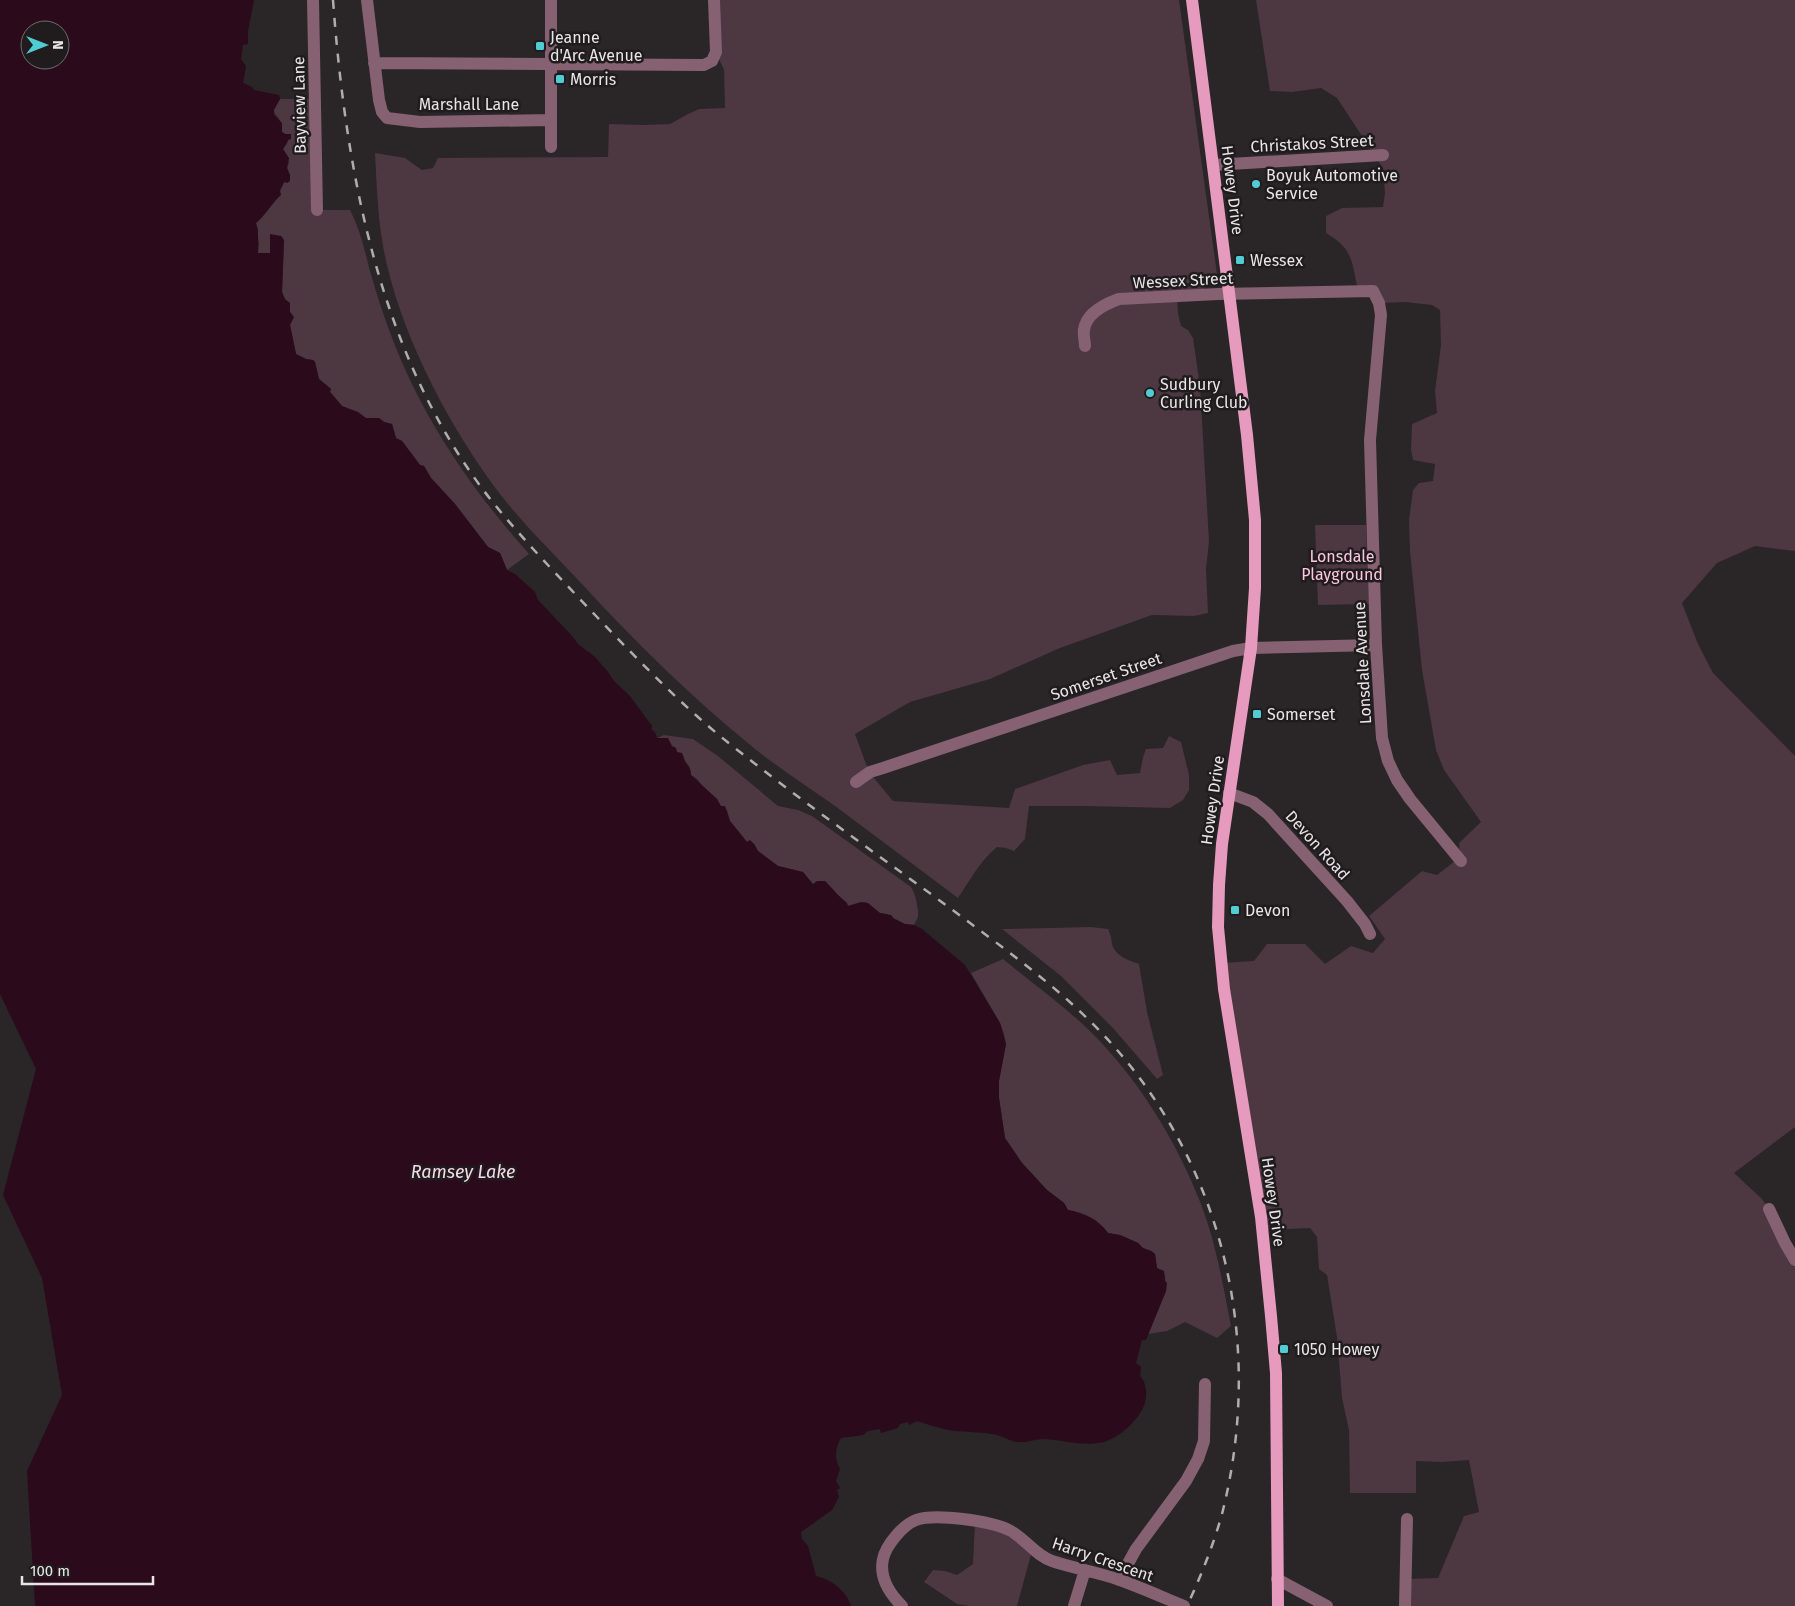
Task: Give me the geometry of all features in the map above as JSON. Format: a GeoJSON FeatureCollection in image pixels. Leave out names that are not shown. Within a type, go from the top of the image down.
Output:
{"type":"FeatureCollection","features":[{"type":"Feature","properties":{"kind":"main road","name":"Howey Drive"},"geometry":{"type":"LineString","coordinates":[[1192,0],[1254,498],[1255,588],[1251,648],[1229,793],[1220,865],[1218,906],[1219,945],[1224,989],[1261,1217],[1272,1316],[1276,1373],[1278,1606]]}},
{"type":"Feature","properties":{"kind":"street","name":"Bayview Lane"},"geometry":{"type":"LineString","coordinates":[[313,0],[317,210]]}},
{"type":"Feature","properties":{"kind":"street"},"geometry":{"type":"LineString","coordinates":[[367,0],[374,63],[704,65],[712,61],[716,52],[714,0]]}},
{"type":"Feature","properties":{"kind":"street"},"geometry":{"type":"LineString","coordinates":[[551,0],[551,147]]}},
{"type":"Feature","properties":{"kind":"street","name":"Marshall Lane"},"geometry":{"type":"LineString","coordinates":[[374,63],[379,100],[382,112],[387,118],[420,122],[550,120]]}},
{"type":"Feature","properties":{"kind":"street","name":"Christakos Street"},"geometry":{"type":"LineString","coordinates":[[1213,165],[1383,155]]}},
{"type":"Feature","properties":{"kind":"street","name":"Wessex Street"},"geometry":{"type":"LineString","coordinates":[[1085,346],[1084,330],[1088,320],[1106,304],[1119,299],[1230,294],[1373,291]]}},
{"type":"Feature","properties":{"kind":"street","name":"Lonsdale Avenue"},"geometry":{"type":"LineString","coordinates":[[1373,291],[1379,303],[1381,315],[1370,440],[1376,645],[1382,738],[1388,761],[1397,780],[1410,799],[1461,861]]}},
{"type":"Feature","properties":{"kind":"street","name":"Somerset Street"},"geometry":{"type":"LineString","coordinates":[[856,782],[870,772],[1222,654],[1251,648],[1376,645]]}},
{"type":"Feature","properties":{"kind":"street","name":"Devon Road"},"geometry":{"type":"LineString","coordinates":[[1229,793],[1253,802],[1268,814],[1346,901],[1365,924],[1370,934]]}},
{"type":"Feature","properties":{"kind":"street"},"geometry":{"type":"LineString","coordinates":[[1769,1210],[1795,1260]]}},
{"type":"Feature","properties":{"kind":"street"},"geometry":{"type":"LineString","coordinates":[[1119,1580],[1136,1548],[1186,1480],[1198,1459],[1204,1440],[1205,1384]]}},
{"type":"Feature","properties":{"kind":"street","name":"Harry Crescent"},"geometry":{"type":"LineString","coordinates":[[902,1606],[888,1589],[883,1576],[883,1556],[897,1535],[907,1526],[916,1520],[928,1517],[975,1521],[1000,1526],[1024,1539],[1038,1553],[1050,1560],[1119,1580],[1184,1606]]}},
{"type":"Feature","properties":{"kind":"street"},"geometry":{"type":"LineString","coordinates":[[1405,1606],[1407,1519]]}},
{"type":"Feature","properties":{"kind":"street"},"geometry":{"type":"LineString","coordinates":[[1074,1606],[1085,1570]]}},
{"type":"Feature","properties":{"kind":"street"},"geometry":{"type":"LineString","coordinates":[[1277,1579],[1327,1606]]}},
{"type":"Feature","properties":{"kind":"green space"},"geometry":{"type":"Polygon","coordinates":[[[715,0],[1179,0],[1217,274],[1199,294],[1177,296],[1181,326],[1188,330],[1193,338],[1200,386],[1209,541],[1206,569],[1208,613],[1194,616],[1152,615],[1060,648],[990,679],[910,702],[855,734],[869,772],[893,801],[1009,808],[1015,789],[1083,765],[1110,760],[1117,775],[1140,773],[1146,749],[1163,748],[1169,736],[1181,742],[1189,775],[1189,790],[1183,800],[1170,808],[1029,806],[1025,839],[1014,851],[997,847],[991,852],[958,898],[835,806],[774,764],[732,730],[642,647],[529,528],[482,469],[448,414],[418,355],[395,295],[384,251],[380,223],[375,153],[405,158],[422,170],[433,168],[438,158],[608,157],[609,124],[670,124],[699,109],[725,108],[724,70],[716,52],[715,0]]]}},
{"type":"Feature","properties":{"kind":"green space"},"geometry":{"type":"Polygon","coordinates":[[[1256,0],[1795,0],[1795,551],[1755,546],[1717,563],[1682,603],[1698,644],[1713,673],[1795,756],[1795,1127],[1734,1173],[1769,1208],[1795,1259],[1795,1606],[1406,1606],[1407,1579],[1438,1578],[1464,1516],[1479,1512],[1469,1460],[1416,1461],[1416,1493],[1350,1493],[1349,1430],[1342,1398],[1337,1337],[1327,1275],[1319,1269],[1317,1237],[1310,1228],[1263,1230],[1221,963],[1254,961],[1267,944],[1305,944],[1325,964],[1351,946],[1373,953],[1385,939],[1369,916],[1422,871],[1437,875],[1460,857],[1459,843],[1481,822],[1444,770],[1436,750],[1422,670],[1410,551],[1409,520],[1413,490],[1419,483],[1433,481],[1435,464],[1413,460],[1411,450],[1412,424],[1437,413],[1435,391],[1441,345],[1440,310],[1432,305],[1405,302],[1380,303],[1358,290],[1352,263],[1347,251],[1326,233],[1326,216],[1342,208],[1383,207],[1385,193],[1383,168],[1337,98],[1321,88],[1292,92],[1270,91],[1256,0]]]}},
{"type":"Feature","properties":{"kind":"green space"},"geometry":{"type":"Polygon","coordinates":[[[280,99],[316,99],[317,210],[350,210],[360,233],[375,290],[391,334],[406,372],[420,400],[470,480],[529,554],[507,570],[500,553],[488,547],[455,504],[431,478],[424,466],[420,465],[402,441],[396,438],[392,424],[384,422],[379,418],[366,418],[342,406],[330,392],[331,389],[319,379],[315,362],[296,354],[290,325],[290,312],[282,293],[284,240],[270,253],[258,253],[259,244],[256,223],[276,199],[289,173],[287,168],[289,162],[283,149],[287,144],[290,134],[282,132],[279,119],[274,112],[276,104],[280,99]]]}},
{"type":"Feature","properties":{"kind":"green space","name":"Lonsdale Playground"},"geometry":{"type":"Polygon","coordinates":[[[1315,525],[1366,525],[1369,604],[1318,605],[1315,525]]]}},
{"type":"Feature","properties":{"kind":"green space"},"geometry":{"type":"Polygon","coordinates":[[[664,735],[693,739],[718,756],[778,806],[798,810],[812,816],[911,887],[918,910],[918,917],[914,925],[905,924],[886,914],[880,913],[865,902],[847,906],[847,903],[825,881],[813,885],[803,872],[778,866],[758,851],[754,844],[750,841],[747,842],[730,821],[727,810],[721,807],[717,799],[691,775],[689,766],[677,752],[657,738],[664,735]]]}},
{"type":"Feature","properties":{"kind":"green space"},"geometry":{"type":"Polygon","coordinates":[[[1091,927],[1108,929],[1116,952],[1139,964],[1147,1012],[1163,1075],[1157,1079],[1113,1028],[1061,976],[1002,929],[1091,927]]]}},
{"type":"Feature","properties":{"kind":"green space"},"geometry":{"type":"Polygon","coordinates":[[[1003,959],[1061,1005],[1111,1053],[1142,1093],[1169,1136],[1201,1204],[1215,1249],[1231,1326],[1217,1338],[1185,1322],[1167,1331],[1148,1334],[1166,1291],[1165,1275],[1157,1269],[1155,1254],[1138,1243],[1120,1235],[1108,1233],[1091,1217],[1068,1210],[1064,1203],[1047,1190],[1022,1163],[1005,1138],[999,1098],[999,1081],[1006,1044],[1004,1034],[1000,1023],[971,973],[1003,959]]]}},
{"type":"Feature","properties":{"kind":"green space"},"geometry":{"type":"Polygon","coordinates":[[[975,1522],[990,1525],[1032,1551],[1017,1606],[970,1606],[957,1604],[924,1582],[933,1570],[957,1575],[973,1564],[975,1522]]]}},
{"type":"Feature","properties":{"kind":"water","name":"Ramsey Lake"},"geometry":{"type":"Polygon","coordinates":[[[0,0],[254,0],[248,31],[248,44],[243,45],[241,59],[246,66],[243,83],[254,90],[279,95],[280,99],[274,110],[274,115],[282,123],[282,132],[291,134],[291,139],[288,140],[283,149],[289,158],[287,168],[290,181],[284,182],[280,190],[281,195],[256,223],[258,230],[258,253],[270,253],[270,234],[281,236],[284,240],[282,292],[285,299],[290,303],[290,312],[294,317],[290,325],[296,354],[315,362],[319,379],[331,389],[330,392],[342,406],[358,412],[366,418],[379,418],[384,422],[392,424],[396,438],[402,441],[420,465],[424,466],[431,478],[455,504],[488,547],[500,553],[507,570],[515,574],[535,592],[538,600],[578,644],[595,657],[614,681],[630,696],[652,726],[652,730],[657,738],[668,738],[677,752],[682,753],[691,775],[717,799],[721,806],[725,806],[730,821],[747,842],[750,840],[758,851],[778,866],[803,872],[813,884],[817,881],[825,881],[848,906],[861,902],[868,903],[880,913],[891,915],[894,919],[905,924],[914,925],[922,929],[965,965],[1000,1023],[1006,1044],[999,1081],[999,1098],[1005,1138],[1022,1163],[1047,1190],[1064,1203],[1068,1210],[1090,1217],[1108,1233],[1120,1235],[1151,1251],[1155,1254],[1157,1268],[1164,1271],[1167,1283],[1166,1291],[1146,1340],[1142,1340],[1136,1363],[1141,1367],[1140,1376],[1146,1395],[1145,1404],[1136,1419],[1122,1433],[1110,1440],[1096,1443],[1081,1444],[1044,1439],[1017,1442],[995,1435],[954,1431],[917,1421],[909,1425],[908,1422],[900,1424],[898,1428],[881,1433],[880,1429],[868,1431],[863,1435],[841,1438],[836,1454],[840,1469],[836,1481],[840,1488],[837,1490],[839,1497],[832,1510],[801,1532],[802,1539],[808,1546],[816,1576],[837,1586],[846,1595],[851,1606],[35,1606],[27,1471],[62,1395],[42,1278],[3,1195],[36,1069],[0,994],[0,0]]]}},
{"type":"Feature","properties":{"kind":"railway"},"geometry":{"type":"LineString","coordinates":[[333,0],[348,132],[359,198],[375,263],[396,326],[421,387],[453,445],[491,500],[597,617],[702,721],[795,794],[1012,954],[1077,1008],[1136,1074],[1173,1129],[1202,1188],[1222,1250],[1235,1315],[1239,1381],[1235,1447],[1222,1514],[1215,1538],[1187,1606]]}},
{"type":"Feature","properties":{"kind":"place","name":"Jeanne d'Arc Avenue"},"geometry":{"type":"Point","coordinates":[540,46]}},
{"type":"Feature","properties":{"kind":"place","name":"Morris"},"geometry":{"type":"Point","coordinates":[560,79]}},
{"type":"Feature","properties":{"kind":"place","name":"Boyuk Automotive Service"},"geometry":{"type":"Point","coordinates":[1256,184]}},
{"type":"Feature","properties":{"kind":"place","name":"Wessex"},"geometry":{"type":"Point","coordinates":[1240,260]}},
{"type":"Feature","properties":{"kind":"place","name":"Sudbury Curling Club"},"geometry":{"type":"Point","coordinates":[1150,393]}},
{"type":"Feature","properties":{"kind":"place","name":"Somerset"},"geometry":{"type":"Point","coordinates":[1257,714]}},
{"type":"Feature","properties":{"kind":"place","name":"Devon"},"geometry":{"type":"Point","coordinates":[1235,910]}},
{"type":"Feature","properties":{"kind":"place","name":"1050 Howey"},"geometry":{"type":"Point","coordinates":[1284,1349]}}]}
